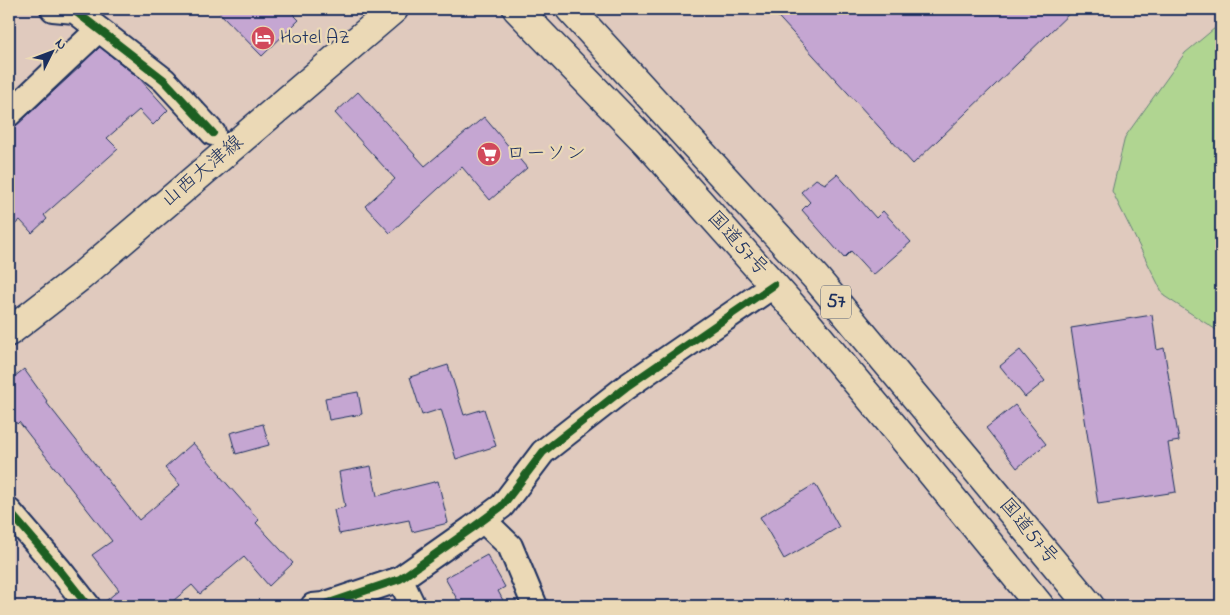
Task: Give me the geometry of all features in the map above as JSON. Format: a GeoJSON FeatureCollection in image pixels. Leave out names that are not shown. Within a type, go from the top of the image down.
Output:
{"type":"FeatureCollection","features":[{"type":"Feature","properties":{"kind":"main road","name":"山西大津線"},"geometry":{"type":"LineString","coordinates":[[9,332],[80,276],[394,9]]}},
{"type":"Feature","properties":{"kind":"main road","name":"国道57号"},"geometry":{"type":"LineString","coordinates":[[517,9],[647,143],[804,318],[1040,606]]}},
{"type":"Feature","properties":{"kind":"main road","name":"国道57号"},"geometry":{"type":"LineString","coordinates":[[570,9],[816,278],[1090,606]]}},
{"type":"Feature","properties":{"kind":"street"},"geometry":{"type":"LineString","coordinates":[[53,9],[75,12],[164,80],[213,134]]}},
{"type":"Feature","properties":{"kind":"street"},"geometry":{"type":"LineString","coordinates":[[9,114],[98,30]]}},
{"type":"Feature","properties":{"kind":"street"},"geometry":{"type":"LineString","coordinates":[[313,606],[400,579],[502,506],[543,452],[626,386],[774,285]]}},
{"type":"Feature","properties":{"kind":"street"},"geometry":{"type":"LineString","coordinates":[[9,511],[88,606]]}},
{"type":"Feature","properties":{"kind":"street"},"geometry":{"type":"LineString","coordinates":[[483,520],[510,546],[536,606]]}},
{"type":"Feature","properties":{"kind":"street"},"geometry":{"type":"LineString","coordinates":[[400,579],[413,606]]}},
{"type":"Feature","properties":{"kind":"green space"},"geometry":{"type":"Polygon","coordinates":[[[1221,23],[1221,333],[1164,296],[1112,191],[1125,137],[1185,53],[1221,23]]]}},
{"type":"Feature","properties":{"kind":"building","name":"Hotel AZ"},"geometry":{"type":"Polygon","coordinates":[[[216,9],[288,9],[299,20],[262,56],[216,9]]]}},
{"type":"Feature","properties":{"kind":"building"},"geometry":{"type":"Polygon","coordinates":[[[771,9],[1074,9],[913,164],[771,9]]]}},
{"type":"Feature","properties":{"kind":"building"},"geometry":{"type":"Polygon","coordinates":[[[100,47],[140,79],[168,110],[153,125],[139,110],[107,138],[118,149],[44,215],[47,219],[32,233],[20,220],[9,230],[9,127],[18,124],[100,47]]]}},
{"type":"Feature","properties":{"kind":"building"},"geometry":{"type":"Polygon","coordinates":[[[358,92],[425,166],[484,117],[527,168],[490,200],[462,167],[390,233],[365,206],[395,179],[335,113],[358,92]]]}},
{"type":"Feature","properties":{"kind":"building"},"geometry":{"type":"Polygon","coordinates":[[[837,174],[876,218],[883,211],[911,242],[873,275],[851,251],[844,258],[802,210],[810,202],[801,192],[816,179],[825,184],[837,174]]]}},
{"type":"Feature","properties":{"kind":"building"},"geometry":{"type":"Polygon","coordinates":[[[1152,315],[1157,350],[1164,348],[1179,441],[1168,443],[1176,492],[1098,504],[1071,328],[1152,315]]]}},
{"type":"Feature","properties":{"kind":"building"},"geometry":{"type":"Polygon","coordinates":[[[1020,350],[1045,381],[1025,397],[1000,366],[1020,350]]]}},
{"type":"Feature","properties":{"kind":"building"},"geometry":{"type":"Polygon","coordinates":[[[448,365],[464,415],[484,409],[496,446],[456,459],[441,409],[422,415],[410,377],[448,365]]]}},
{"type":"Feature","properties":{"kind":"building"},"geometry":{"type":"Polygon","coordinates":[[[24,369],[46,402],[139,520],[180,485],[165,468],[193,443],[259,520],[256,523],[293,563],[269,586],[244,557],[200,594],[192,585],[167,606],[101,606],[119,590],[92,555],[112,541],[19,422],[17,424],[9,412],[9,381],[24,369]]]}},
{"type":"Feature","properties":{"kind":"building"},"geometry":{"type":"Polygon","coordinates":[[[358,392],[362,414],[329,420],[325,398],[358,392]]]}},
{"type":"Feature","properties":{"kind":"building"},"geometry":{"type":"Polygon","coordinates":[[[1015,405],[1046,444],[1017,468],[986,428],[1015,405]]]}},
{"type":"Feature","properties":{"kind":"building"},"geometry":{"type":"Polygon","coordinates":[[[263,424],[269,445],[236,454],[230,433],[263,424]]]}},
{"type":"Feature","properties":{"kind":"building"},"geometry":{"type":"Polygon","coordinates":[[[371,466],[377,496],[438,481],[448,523],[412,532],[409,520],[339,534],[334,510],[345,507],[339,472],[371,466]]]}},
{"type":"Feature","properties":{"kind":"building"},"geometry":{"type":"Polygon","coordinates":[[[815,484],[839,527],[784,559],[760,517],[815,484]]]}},
{"type":"Feature","properties":{"kind":"building"},"geometry":{"type":"Polygon","coordinates":[[[487,555],[505,587],[498,591],[506,606],[461,606],[445,578],[487,555]]]}},
{"type":"Feature","properties":{"kind":"cycle path"},"geometry":{"type":"LineString","coordinates":[[53,9],[75,11],[164,80],[213,133]]}},
{"type":"Feature","properties":{"kind":"cycle path"},"geometry":{"type":"LineString","coordinates":[[313,606],[323,605],[400,579],[502,506],[543,452],[626,387],[774,285]]}},
{"type":"Feature","properties":{"kind":"cycle path"},"geometry":{"type":"LineString","coordinates":[[9,511],[88,606]]}},
{"type":"Feature","properties":{"kind":"place","name":"Hotel AZ"},"geometry":{"type":"Point","coordinates":[263,38]}},
{"type":"Feature","properties":{"kind":"place","name":"ローソン"},"geometry":{"type":"Point","coordinates":[489,154]}}]}
